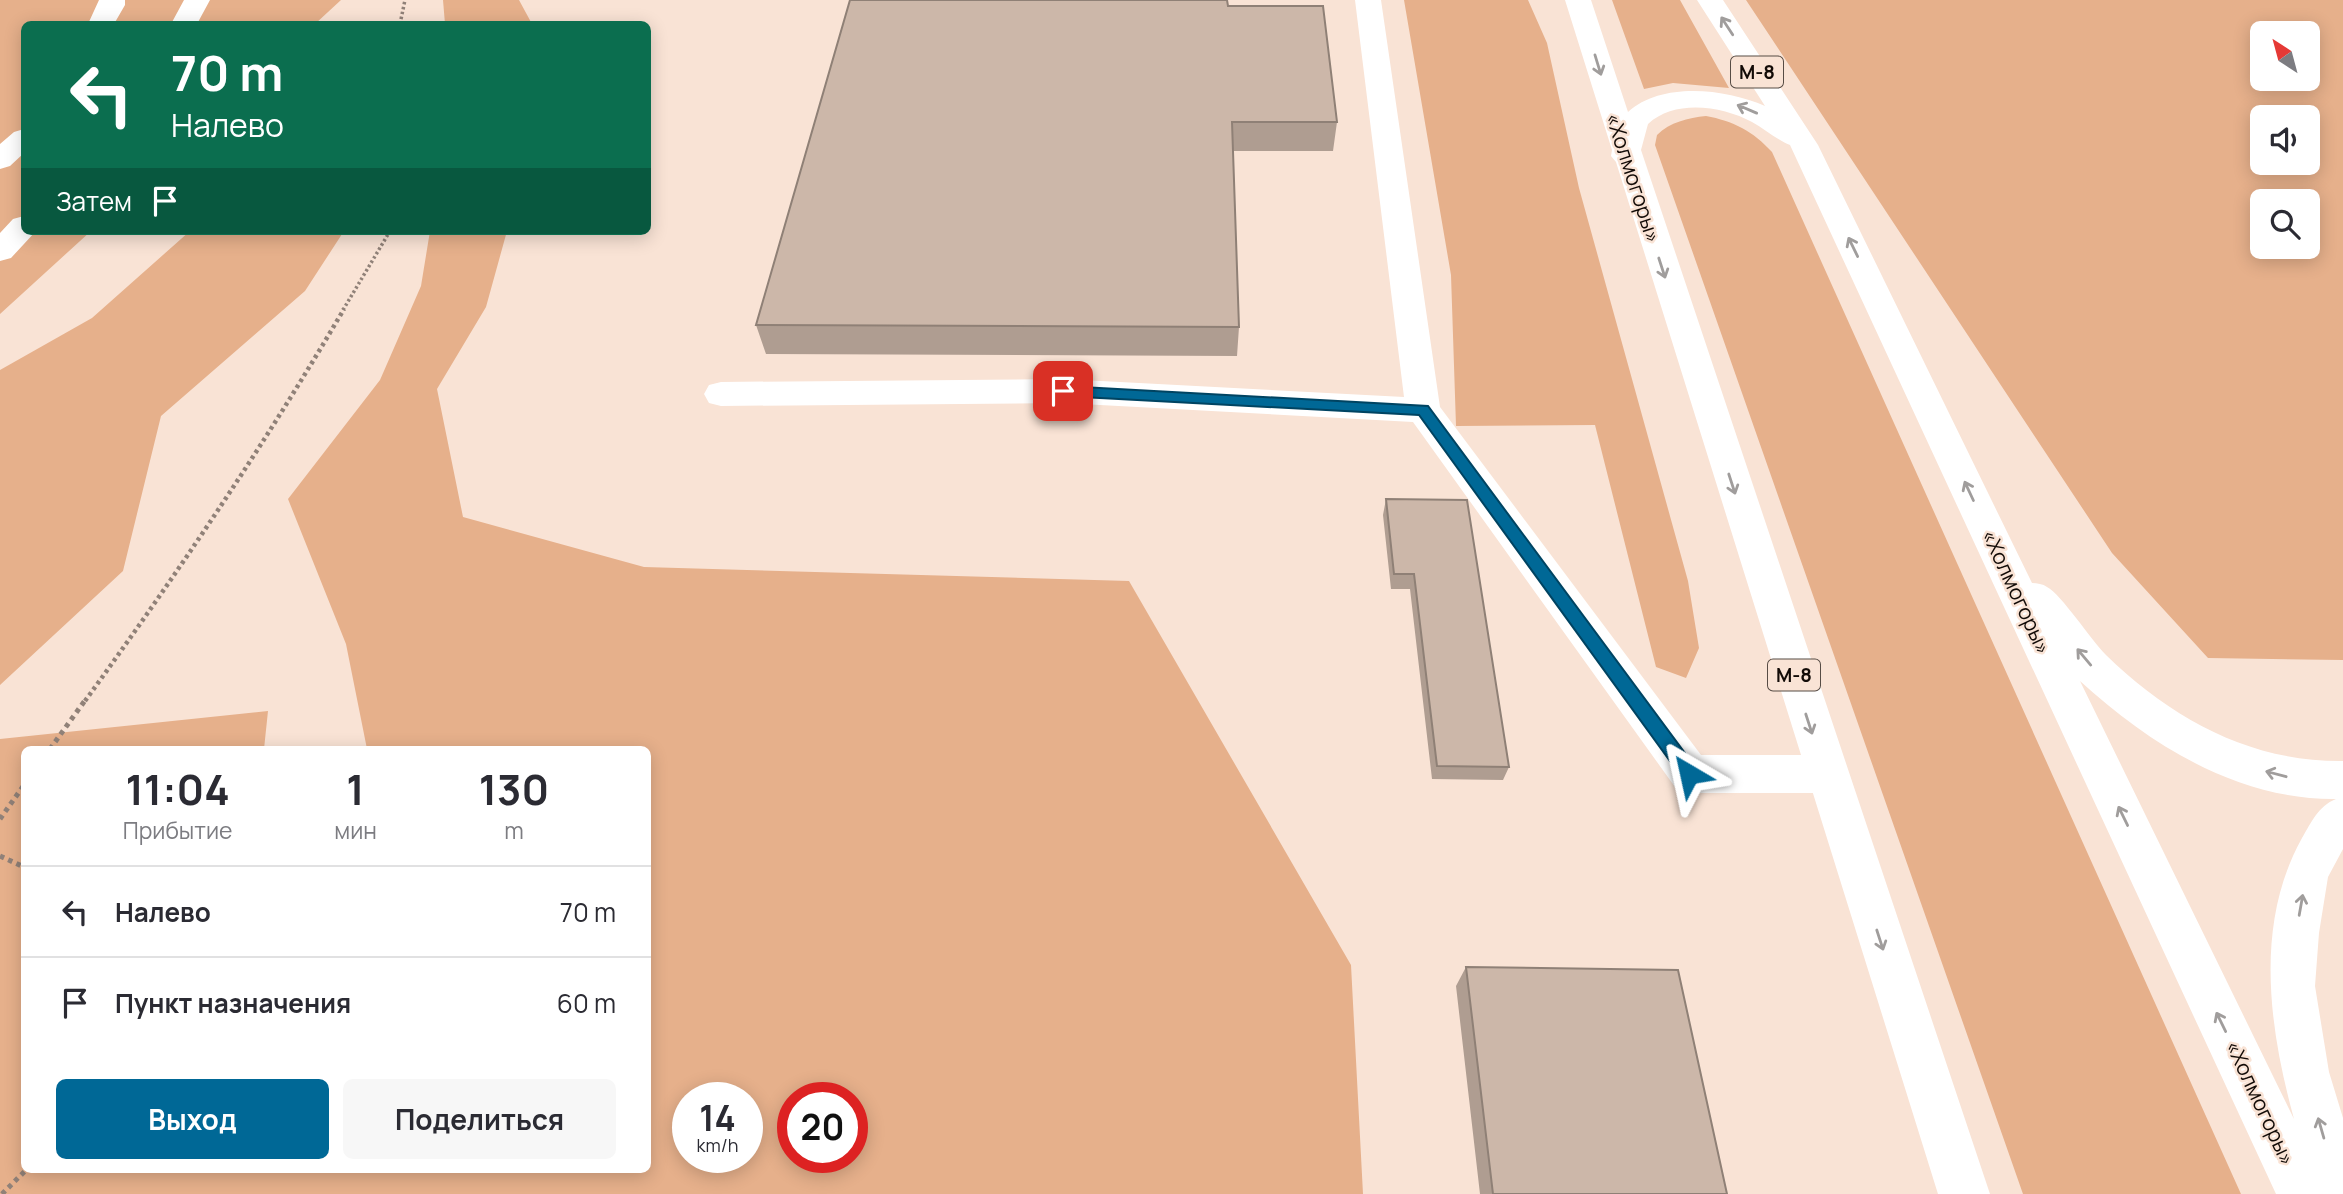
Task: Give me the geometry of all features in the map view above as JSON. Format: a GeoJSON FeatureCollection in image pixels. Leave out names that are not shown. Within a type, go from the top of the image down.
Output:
{"type":"FeatureCollection","features":[{"type":"Feature","properties":{"kind":"main road"},"geometry":{"type":"LineString","coordinates":[[103,21],[112,0]]}},
{"type":"Feature","properties":{"kind":"main road"},"geometry":{"type":"LineString","coordinates":[[186,21],[197,0]]}},
{"type":"Feature","properties":{"kind":"main road"},"geometry":{"type":"LineString","coordinates":[[1368,0],[1423,410],[1689,774],[1826,774]]}},
{"type":"Feature","properties":{"kind":"main road","name":"«Холмогоры»"},"geometry":{"type":"LineString","coordinates":[[1578,0],[1625,156],[1964,1194]]}},
{"type":"Feature","properties":{"kind":"main road","name":"«Холмогоры»"},"geometry":{"type":"LineString","coordinates":[[1710,0],[1804,145],[2303,1194]]}},
{"type":"Feature","properties":{"kind":"main road"},"geometry":{"type":"LineString","coordinates":[[1625,156],[1629,134],[1641,115],[1663,104],[1694,100],[1735,104],[1771,119],[1804,145]]}},
{"type":"Feature","properties":{"kind":"main road"},"geometry":{"type":"LineString","coordinates":[[0,160],[21,141]]}},
{"type":"Feature","properties":{"kind":"main road"},"geometry":{"type":"LineString","coordinates":[[0,251],[21,229]]}},
{"type":"Feature","properties":{"kind":"main road"},"geometry":{"type":"LineString","coordinates":[[721,394],[1063,391],[1423,410]]}},
{"type":"Feature","properties":{"kind":"main road"},"geometry":{"type":"LineString","coordinates":[[1998,553],[2093,668],[2136,704],[2217,754],[2249,767],[2285,777],[2324,782],[2343,780]]}},
{"type":"Feature","properties":{"kind":"main road"},"geometry":{"type":"LineString","coordinates":[[2340,1194],[2305,1072],[2292,986],[2296,933],[2306,874],[2330,830],[2343,816]]}},
{"type":"Feature","properties":{"kind":"path"},"geometry":{"type":"LineString","coordinates":[[401,21],[405,0]]}},
{"type":"Feature","properties":{"kind":"path"},"geometry":{"type":"LineString","coordinates":[[52,746],[155,604],[304,377],[388,235]]}},
{"type":"Feature","properties":{"kind":"path"},"geometry":{"type":"LineString","coordinates":[[0,819],[21,789]]}},
{"type":"Feature","properties":{"kind":"path"},"geometry":{"type":"LineString","coordinates":[[0,856],[21,866]]}},
{"type":"Feature","properties":{"kind":"path"},"geometry":{"type":"LineString","coordinates":[[2,1194],[23,1173]]}},
{"type":"Feature","properties":{"kind":"shaded area"},"geometry":{"type":"Polygon","coordinates":[[[0,0],[341,0],[318,21],[21,21],[21,235],[87,235],[0,314],[0,0]]]}},
{"type":"Feature","properties":{"kind":"shaded area"},"geometry":{"type":"Polygon","coordinates":[[[443,0],[519,0],[530,21],[445,21],[443,0]]]}},
{"type":"Feature","properties":{"kind":"shaded area"},"geometry":{"type":"Polygon","coordinates":[[[1404,0],[1528,0],[1547,43],[1579,188],[1688,581],[1699,648],[1686,678],[1656,667],[1595,425],[1456,426],[1451,275],[1404,0]]]}},
{"type":"Feature","properties":{"kind":"shaded area"},"geometry":{"type":"Polygon","coordinates":[[[1612,0],[1680,0],[1729,88],[1673,83],[1644,89],[1612,0]]]}},
{"type":"Feature","properties":{"kind":"shaded area"},"geometry":{"type":"Polygon","coordinates":[[[1746,0],[2343,0],[2343,660],[2208,658],[2112,553],[1746,0]]]}},
{"type":"Feature","properties":{"kind":"shaded area"},"geometry":{"type":"Polygon","coordinates":[[[1706,116],[1742,128],[1772,152],[2241,1194],[2023,1194],[1655,145],[1657,135],[1673,124],[1706,116]]]}},
{"type":"Feature","properties":{"kind":"shaded area"},"geometry":{"type":"Polygon","coordinates":[[[185,235],[341,235],[305,291],[161,416],[123,571],[0,685],[0,370],[92,318],[185,235]]]}},
{"type":"Feature","properties":{"kind":"shaded area"},"geometry":{"type":"Polygon","coordinates":[[[429,235],[506,235],[486,307],[437,389],[463,517],[644,567],[1129,581],[1351,965],[1363,1194],[0,1194],[0,739],[268,711],[264,746],[21,746],[21,1173],[651,1173],[651,746],[366,746],[346,644],[288,499],[380,380],[421,286],[429,235]]]}},
{"type":"Feature","properties":{"kind":"building"},"geometry":{"type":"Polygon","coordinates":[[[850,0],[1227,0],[1228,6],[1323,6],[1337,122],[1232,122],[1239,327],[756,325],[850,0]]]}},
{"type":"Feature","properties":{"kind":"building"},"geometry":{"type":"Polygon","coordinates":[[[1386,499],[1467,500],[1509,767],[1437,766],[1414,574],[1394,574],[1386,499]]]}},
{"type":"Feature","properties":{"kind":"building"},"geometry":{"type":"Polygon","coordinates":[[[1466,967],[1678,970],[1727,1194],[1493,1194],[1466,967]]]}},
{"type":"Feature","properties":{"kind":"route"},"geometry":{"type":"LineString","coordinates":[[1063,391],[1423,410],[1689,774]]}}]}
